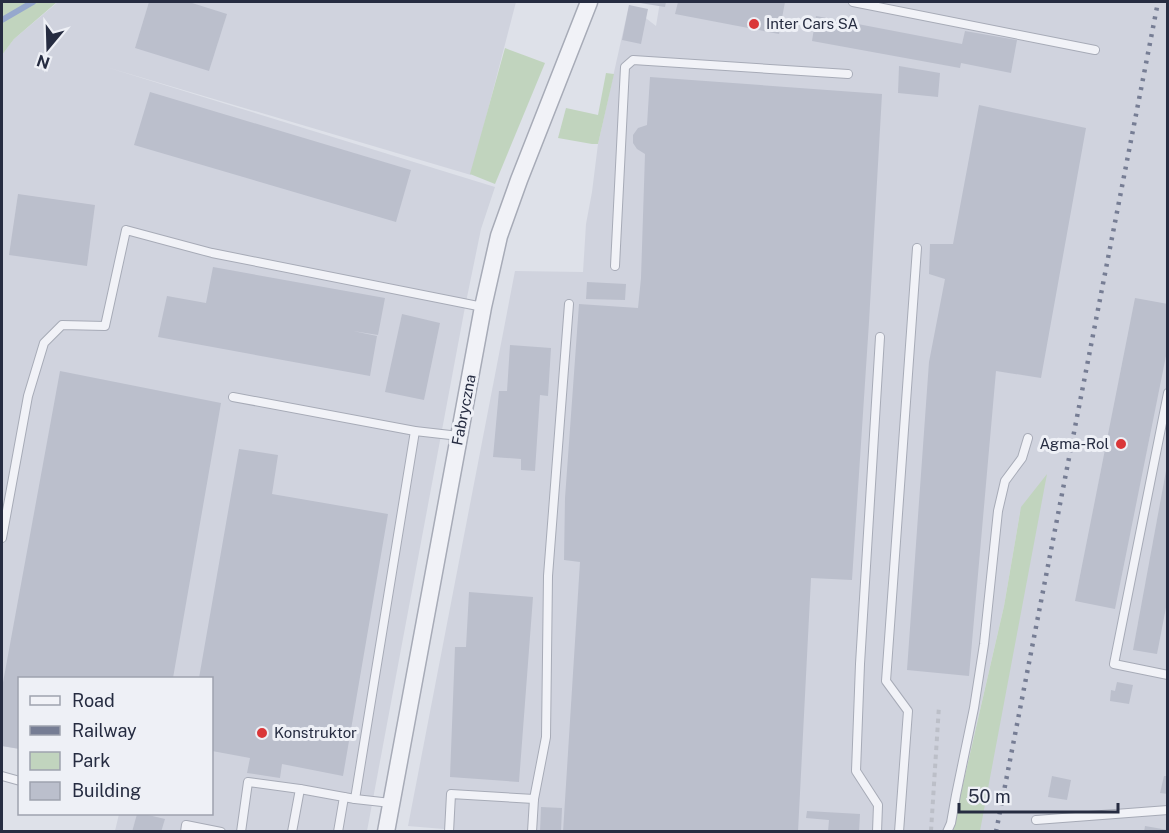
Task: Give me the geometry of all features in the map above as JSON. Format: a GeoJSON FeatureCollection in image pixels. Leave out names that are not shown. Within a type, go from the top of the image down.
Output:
{"type":"FeatureCollection","features":[{"type":"Feature","properties":{"kind":"street","name":"Fabryczna"},"geometry":{"type":"LineString","coordinates":[[386,831],[483,307],[499,236],[589,2]]}},
{"type":"Feature","properties":{"kind":"lane"},"geometry":{"type":"LineString","coordinates":[[853,2],[1095,50]]}},
{"type":"Feature","properties":{"kind":"lane"},"geometry":{"type":"LineString","coordinates":[[615,267],[625,67],[633,60],[848,74]]}},
{"type":"Feature","properties":{"kind":"lane"},"geometry":{"type":"LineString","coordinates":[[2,538],[28,396],[44,343],[62,326],[105,326],[126,230],[212,253],[483,307]]}},
{"type":"Feature","properties":{"kind":"lane"},"geometry":{"type":"LineString","coordinates":[[899,831],[908,711],[886,681],[917,248]]}},
{"type":"Feature","properties":{"kind":"lane"},"geometry":{"type":"LineString","coordinates":[[532,831],[534,799],[546,737],[548,576],[569,304]]}},
{"type":"Feature","properties":{"kind":"lane"},"geometry":{"type":"LineString","coordinates":[[877,831],[878,806],[856,771],[860,664],[880,337]]}},
{"type":"Feature","properties":{"kind":"lane"},"geometry":{"type":"LineString","coordinates":[[1167,393],[1114,664],[1167,675]]}},
{"type":"Feature","properties":{"kind":"lane"},"geometry":{"type":"LineString","coordinates":[[233,397],[415,431],[459,436]]}},
{"type":"Feature","properties":{"kind":"lane"},"geometry":{"type":"LineString","coordinates":[[355,799],[415,431]]}},
{"type":"Feature","properties":{"kind":"lane"},"geometry":{"type":"LineString","coordinates":[[947,831],[951,823],[974,708],[984,644],[998,511],[1005,481],[1022,458],[1028,438]]}},
{"type":"Feature","properties":{"kind":"lane"},"geometry":{"type":"LineString","coordinates":[[2,776],[18,780]]}},
{"type":"Feature","properties":{"kind":"lane"},"geometry":{"type":"LineString","coordinates":[[241,831],[248,782],[391,803]]}},
{"type":"Feature","properties":{"kind":"lane"},"geometry":{"type":"LineString","coordinates":[[292,831],[300,789]]}},
{"type":"Feature","properties":{"kind":"lane"},"geometry":{"type":"LineString","coordinates":[[449,831],[451,794],[534,799]]}},
{"type":"Feature","properties":{"kind":"lane"},"geometry":{"type":"LineString","coordinates":[[338,831],[344,797]]}},
{"type":"Feature","properties":{"kind":"lane"},"geometry":{"type":"LineString","coordinates":[[1036,820],[1167,810]]}},
{"type":"Feature","properties":{"kind":"lane"},"geometry":{"type":"LineString","coordinates":[[185,831],[186,825],[221,831]]}},
{"type":"Feature","properties":{"kind":"path"},"geometry":{"type":"LineString","coordinates":[[931,831],[939,706]]}},
{"type":"Feature","properties":{"kind":"shaded area"},"geometry":{"type":"Polygon","coordinates":[[[58,2],[516,2],[471,175],[106,67],[495,187],[481,229],[465,307],[367,831],[115,831],[119,815],[213,815],[213,677],[18,677],[18,749],[2,746],[2,55],[14,39],[58,2]]]}},
{"type":"Feature","properties":{"kind":"shaded area"},"geometry":{"type":"Polygon","coordinates":[[[660,2],[1167,2],[1167,831],[973,831],[1021,507],[1004,606],[952,831],[480,832],[408,826],[515,271],[583,272],[586,224],[598,144],[629,5],[656,26],[660,2]]]}},
{"type":"Feature","properties":{"kind":"green space"},"geometry":{"type":"Polygon","coordinates":[[[2,2],[57,2],[14,39],[2,55],[2,2]]]}},
{"type":"Feature","properties":{"kind":"green space"},"geometry":{"type":"Polygon","coordinates":[[[505,48],[545,63],[495,184],[470,174],[505,48]]]}},
{"type":"Feature","properties":{"kind":"green space"},"geometry":{"type":"Polygon","coordinates":[[[606,73],[614,74],[598,144],[558,138],[566,108],[598,115],[606,73]]]}},
{"type":"Feature","properties":{"kind":"green space"},"geometry":{"type":"Polygon","coordinates":[[[1047,474],[980,831],[952,832],[1004,606],[1021,507],[1047,474]]]}},
{"type":"Feature","properties":{"kind":"building"},"geometry":{"type":"Polygon","coordinates":[[[149,2],[189,2],[227,14],[209,71],[135,48],[149,2]]]}},
{"type":"Feature","properties":{"kind":"building"},"geometry":{"type":"Polygon","coordinates":[[[640,2],[666,2],[665,7],[640,2]]]}},
{"type":"Feature","properties":{"kind":"building","name":"Inter Cars SA"},"geometry":{"type":"Polygon","coordinates":[[[678,2],[785,2],[779,34],[675,14],[678,2]]]}},
{"type":"Feature","properties":{"kind":"building"},"geometry":{"type":"Polygon","coordinates":[[[629,5],[648,9],[641,44],[622,40],[629,5]]]}},
{"type":"Feature","properties":{"kind":"building"},"geometry":{"type":"Polygon","coordinates":[[[816,16],[962,44],[965,31],[1017,40],[1011,73],[961,63],[960,68],[812,41],[816,16]]]}},
{"type":"Feature","properties":{"kind":"building"},"geometry":{"type":"Polygon","coordinates":[[[899,66],[940,73],[938,97],[898,93],[899,66]]]}},
{"type":"Feature","properties":{"kind":"building"},"geometry":{"type":"Polygon","coordinates":[[[650,77],[882,94],[852,580],[811,578],[798,832],[563,832],[580,562],[564,560],[565,498],[579,304],[638,308],[645,154],[633,143],[633,135],[638,128],[647,125],[650,77]]]}},
{"type":"Feature","properties":{"kind":"building"},"geometry":{"type":"Polygon","coordinates":[[[150,92],[411,170],[396,222],[134,145],[150,92]]]}},
{"type":"Feature","properties":{"kind":"building"},"geometry":{"type":"Polygon","coordinates":[[[979,105],[1086,128],[1041,378],[996,371],[969,676],[907,670],[929,362],[945,279],[929,274],[930,244],[953,244],[979,105]]]}},
{"type":"Feature","properties":{"kind":"building"},"geometry":{"type":"Polygon","coordinates":[[[18,194],[95,205],[87,266],[9,255],[18,194]]]}},
{"type":"Feature","properties":{"kind":"building"},"geometry":{"type":"Polygon","coordinates":[[[213,267],[385,298],[378,335],[353,331],[377,336],[370,376],[158,337],[167,296],[206,303],[213,267]]]}},
{"type":"Feature","properties":{"kind":"building"},"geometry":{"type":"Polygon","coordinates":[[[587,282],[626,284],[625,300],[586,299],[587,282]]]}},
{"type":"Feature","properties":{"kind":"building"},"geometry":{"type":"Polygon","coordinates":[[[1135,298],[1168,304],[1168,346],[1115,609],[1075,601],[1135,298]]]}},
{"type":"Feature","properties":{"kind":"building"},"geometry":{"type":"Polygon","coordinates":[[[402,314],[440,323],[424,400],[385,392],[402,314]]]}},
{"type":"Feature","properties":{"kind":"building"},"geometry":{"type":"Polygon","coordinates":[[[510,345],[551,348],[548,396],[540,395],[535,471],[521,470],[521,459],[493,457],[499,391],[507,391],[510,345]]]}},
{"type":"Feature","properties":{"kind":"building"},"geometry":{"type":"Polygon","coordinates":[[[60,371],[221,403],[173,677],[18,677],[18,749],[2,746],[2,688],[60,371]]]}},
{"type":"Feature","properties":{"kind":"building"},"geometry":{"type":"Polygon","coordinates":[[[239,449],[278,455],[272,494],[388,514],[343,776],[282,764],[280,778],[247,773],[250,758],[213,751],[213,677],[199,677],[239,449]]]}},
{"type":"Feature","properties":{"kind":"building"},"geometry":{"type":"Polygon","coordinates":[[[1166,471],[1168,471],[1168,597],[1157,654],[1133,650],[1166,471]]]}},
{"type":"Feature","properties":{"kind":"building"},"geometry":{"type":"Polygon","coordinates":[[[469,592],[533,597],[519,782],[450,777],[455,647],[466,647],[469,592]]]}},
{"type":"Feature","properties":{"kind":"building"},"geometry":{"type":"Polygon","coordinates":[[[1117,682],[1133,685],[1129,704],[1110,701],[1111,690],[1115,691],[1117,682]]]}},
{"type":"Feature","properties":{"kind":"building"},"geometry":{"type":"Polygon","coordinates":[[[1052,776],[1071,780],[1067,800],[1048,797],[1052,776]]]}},
{"type":"Feature","properties":{"kind":"building"},"geometry":{"type":"Polygon","coordinates":[[[1164,776],[1168,776],[1168,794],[1160,793],[1164,776]]]}},
{"type":"Feature","properties":{"kind":"building"},"geometry":{"type":"Polygon","coordinates":[[[541,807],[562,808],[561,832],[540,832],[541,807]]]}},
{"type":"Feature","properties":{"kind":"building"},"geometry":{"type":"Polygon","coordinates":[[[807,811],[860,814],[859,832],[828,832],[829,820],[806,818],[807,811]]]}},
{"type":"Feature","properties":{"kind":"building"},"geometry":{"type":"Polygon","coordinates":[[[137,815],[165,819],[161,832],[132,832],[137,815]]]}},
{"type":"Feature","properties":{"kind":"building"},"geometry":{"type":"Polygon","coordinates":[[[1145,826],[1168,830],[1168,832],[1144,832],[1145,826]]]}},
{"type":"Feature","properties":{"kind":"waterway"},"geometry":{"type":"LineString","coordinates":[[2,20],[33,2]]}},
{"type":"Feature","properties":{"kind":"railway"},"geometry":{"type":"LineString","coordinates":[[996,832],[1158,2]]}},
{"type":"Feature","properties":{"kind":"place","name":"Inter Cars SA"},"geometry":{"type":"Point","coordinates":[754,24]}},
{"type":"Feature","properties":{"kind":"place","name":"Agma-Rol"},"geometry":{"type":"Point","coordinates":[1121,444]}},
{"type":"Feature","properties":{"kind":"place","name":"Konstruktor"},"geometry":{"type":"Point","coordinates":[262,733]}}]}
